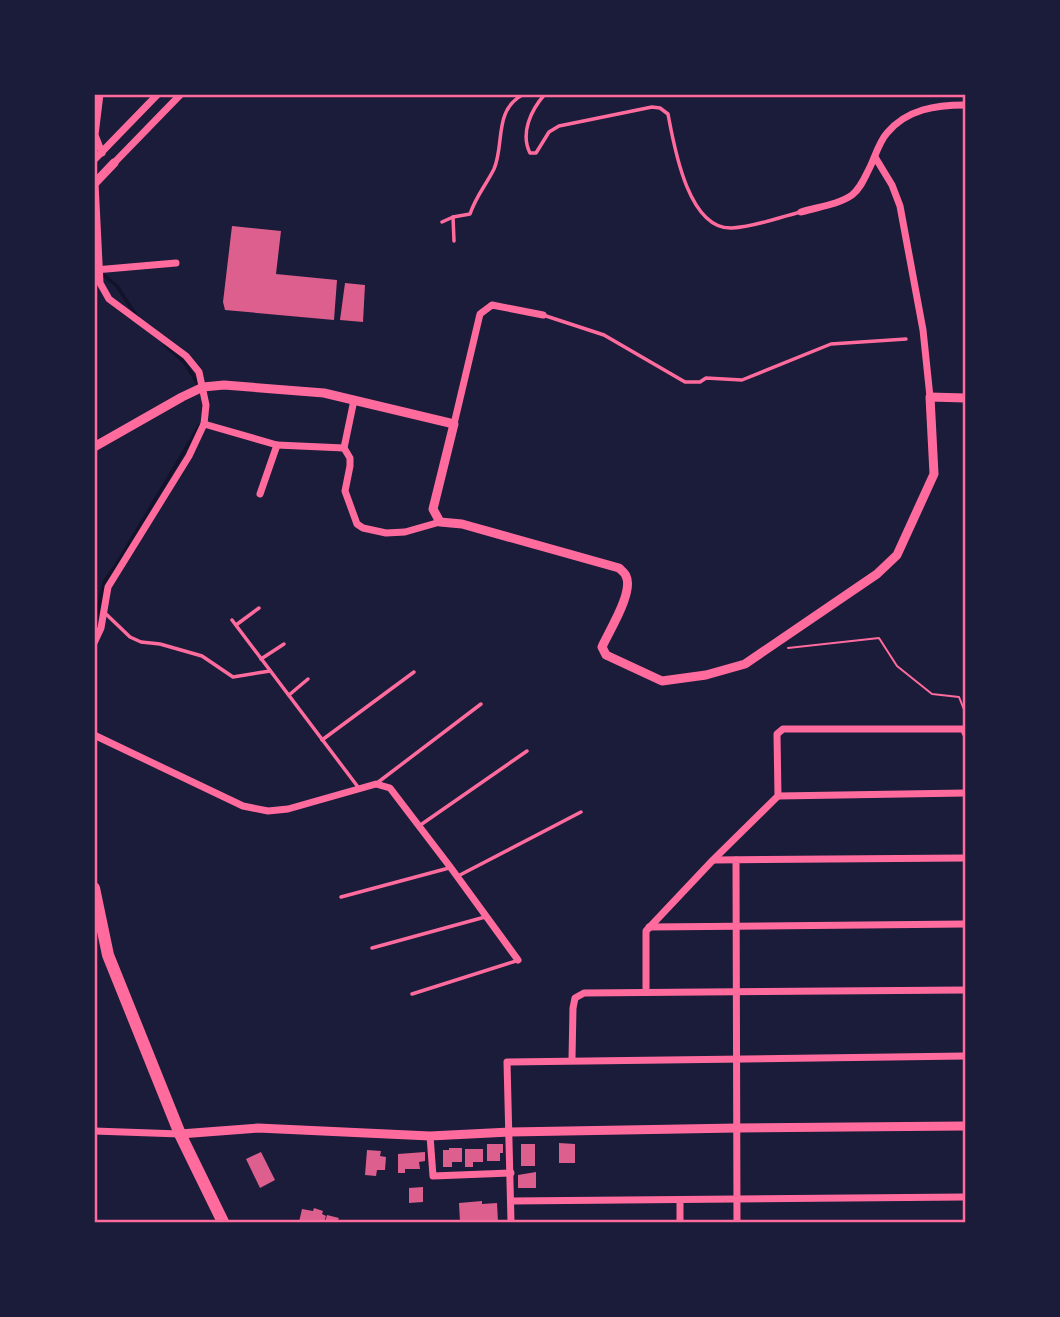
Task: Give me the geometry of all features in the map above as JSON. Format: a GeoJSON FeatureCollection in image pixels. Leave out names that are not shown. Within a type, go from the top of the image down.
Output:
{"type":"FeatureCollection","features":[{"type":"Feature","properties":{"kind":"main road"},"geometry":{"type":"LineString","coordinates":[[94,888],[108,955],[180,1134],[222,1223]]}},
{"type":"Feature","properties":{"kind":"street"},"geometry":{"type":"LineString","coordinates":[[100,94],[94,135],[102,153]]}},
{"type":"Feature","properties":{"kind":"street"},"geometry":{"type":"LineString","coordinates":[[94,160],[158,94]]}},
{"type":"Feature","properties":{"kind":"street"},"geometry":{"type":"LineString","coordinates":[[94,643],[101,628],[108,587],[189,456],[204,424],[206,405],[199,372],[186,356],[109,299],[96,270],[98,210],[95,184],[181,94]]}},
{"type":"Feature","properties":{"kind":"street"},"geometry":{"type":"LineString","coordinates":[[801,212],[839,202],[853,194],[862,184],[885,135],[896,124],[919,110],[936,105],[965,105]]}},
{"type":"Feature","properties":{"kind":"street"},"geometry":{"type":"LineString","coordinates":[[354,400],[344,448],[350,466],[345,491],[357,524],[386,533],[405,532],[440,522],[462,524],[619,568],[627,578],[628,587],[602,647],[606,655],[662,681],[706,675],[745,664],[877,574],[897,555],[933,474],[930,397],[923,330],[900,206],[892,185],[875,157]]}},
{"type":"Feature","properties":{"kind":"street"},"geometry":{"type":"LineString","coordinates":[[96,270],[176,264]]}},
{"type":"Feature","properties":{"kind":"street"},"geometry":{"type":"LineString","coordinates":[[440,522],[433,509],[480,314],[492,305],[543,315]]}},
{"type":"Feature","properties":{"kind":"street"},"geometry":{"type":"LineString","coordinates":[[94,447],[203,387],[224,385],[324,393],[454,424]]}},
{"type":"Feature","properties":{"kind":"street"},"geometry":{"type":"LineString","coordinates":[[930,397],[965,398]]}},
{"type":"Feature","properties":{"kind":"street"},"geometry":{"type":"LineString","coordinates":[[204,424],[277,445],[344,448]]}},
{"type":"Feature","properties":{"kind":"street"},"geometry":{"type":"LineString","coordinates":[[260,494],[277,445]]}},
{"type":"Feature","properties":{"kind":"street"},"geometry":{"type":"LineString","coordinates":[[778,796],[777,734],[783,729],[964,729],[965,733]]}},
{"type":"Feature","properties":{"kind":"street"},"geometry":{"type":"LineString","coordinates":[[94,735],[243,806],[268,811],[288,809],[376,784],[390,788],[452,867],[518,960]]}},
{"type":"Feature","properties":{"kind":"street"},"geometry":{"type":"LineString","coordinates":[[646,992],[646,931],[778,796],[965,793]]}},
{"type":"Feature","properties":{"kind":"street"},"geometry":{"type":"LineString","coordinates":[[713,860],[965,858]]}},
{"type":"Feature","properties":{"kind":"street"},"geometry":{"type":"LineString","coordinates":[[736,860],[737,1223]]}},
{"type":"Feature","properties":{"kind":"street"},"geometry":{"type":"LineString","coordinates":[[649,927],[965,924]]}},
{"type":"Feature","properties":{"kind":"street"},"geometry":{"type":"LineString","coordinates":[[572,1059],[573,1008],[575,998],[584,993],[965,990]]}},
{"type":"Feature","properties":{"kind":"street"},"geometry":{"type":"LineString","coordinates":[[511,1223],[507,1062],[572,1059],[965,1056]]}},
{"type":"Feature","properties":{"kind":"street"},"geometry":{"type":"LineString","coordinates":[[94,1131],[180,1134],[258,1128],[430,1136],[510,1132],[965,1126]]}},
{"type":"Feature","properties":{"kind":"street"},"geometry":{"type":"LineString","coordinates":[[430,1136],[433,1176],[511,1173]]}},
{"type":"Feature","properties":{"kind":"street"},"geometry":{"type":"LineString","coordinates":[[511,1201],[965,1197]]}},
{"type":"Feature","properties":{"kind":"street"},"geometry":{"type":"LineString","coordinates":[[680,1200],[680,1223]]}},
{"type":"Feature","properties":{"kind":"lane"},"geometry":{"type":"LineString","coordinates":[[442,222],[470,214],[476,197],[495,166],[503,117],[516,98],[524,94]]}},
{"type":"Feature","properties":{"kind":"lane"},"geometry":{"type":"LineString","coordinates":[[545,94],[527,125],[525,135],[530,153],[536,153],[549,132],[559,126],[652,107],[660,108],[668,114],[684,182],[705,215],[712,221],[719,226],[732,228],[801,212]]}},
{"type":"Feature","properties":{"kind":"lane"},"geometry":{"type":"LineString","coordinates":[[453,217],[454,241]]}},
{"type":"Feature","properties":{"kind":"lane"},"geometry":{"type":"LineString","coordinates":[[543,315],[604,335],[685,382],[700,382],[706,378],[742,380],[831,344],[906,339]]}},
{"type":"Feature","properties":{"kind":"lane"},"geometry":{"type":"LineString","coordinates":[[236,625],[259,608]]}},
{"type":"Feature","properties":{"kind":"lane"},"geometry":{"type":"LineString","coordinates":[[104,612],[130,637],[202,656],[233,677],[270,671]]}},
{"type":"Feature","properties":{"kind":"lane"},"geometry":{"type":"LineString","coordinates":[[232,620],[359,789]]}},
{"type":"Feature","properties":{"kind":"lane"},"geometry":{"type":"LineString","coordinates":[[261,659],[285,644]]}},
{"type":"Feature","properties":{"kind":"lane"},"geometry":{"type":"LineString","coordinates":[[322,740],[414,672]]}},
{"type":"Feature","properties":{"kind":"lane"},"geometry":{"type":"LineString","coordinates":[[289,695],[308,679]]}},
{"type":"Feature","properties":{"kind":"lane"},"geometry":{"type":"LineString","coordinates":[[376,784],[481,704]]}},
{"type":"Feature","properties":{"kind":"lane"},"geometry":{"type":"LineString","coordinates":[[419,826],[527,751]]}},
{"type":"Feature","properties":{"kind":"lane"},"geometry":{"type":"LineString","coordinates":[[458,876],[581,812]]}},
{"type":"Feature","properties":{"kind":"lane"},"geometry":{"type":"LineString","coordinates":[[341,897],[452,867]]}},
{"type":"Feature","properties":{"kind":"lane"},"geometry":{"type":"LineString","coordinates":[[372,948],[487,916]]}},
{"type":"Feature","properties":{"kind":"lane"},"geometry":{"type":"LineString","coordinates":[[412,994],[518,960]]}},
{"type":"Feature","properties":{"kind":"path"},"geometry":{"type":"LineString","coordinates":[[778,649],[878,638],[897,666],[932,694],[959,697],[965,712]]}},
{"type":"Feature","properties":{"kind":"building"},"geometry":{"type":"Polygon","coordinates":[[[232,226],[281,231],[276,274],[337,280],[334,320],[225,310],[223,302],[232,226]]]}},
{"type":"Feature","properties":{"kind":"building"},"geometry":{"type":"Polygon","coordinates":[[[345,283],[365,285],[363,322],[340,320],[345,283]]]}},
{"type":"Feature","properties":{"kind":"building"},"geometry":{"type":"Polygon","coordinates":[[[559,1143],[575,1144],[575,1163],[559,1163],[559,1143]]]}},
{"type":"Feature","properties":{"kind":"building"},"geometry":{"type":"Polygon","coordinates":[[[487,1144],[503,1144],[500,1161],[487,1161],[487,1144]]]}},
{"type":"Feature","properties":{"kind":"building"},"geometry":{"type":"Polygon","coordinates":[[[521,1144],[535,1144],[535,1166],[521,1166],[521,1144]]]}},
{"type":"Feature","properties":{"kind":"building"},"geometry":{"type":"Polygon","coordinates":[[[462,1148],[462,1162],[452,1162],[452,1167],[443,1167],[443,1150],[462,1148]]]}},
{"type":"Feature","properties":{"kind":"building"},"geometry":{"type":"Polygon","coordinates":[[[465,1149],[483,1149],[483,1162],[473,1162],[473,1167],[465,1167],[465,1149]]]}},
{"type":"Feature","properties":{"kind":"building"},"geometry":{"type":"Polygon","coordinates":[[[367,1150],[381,1151],[380,1156],[386,1157],[385,1170],[377,1170],[376,1176],[365,1175],[367,1150]]]}},
{"type":"Feature","properties":{"kind":"building"},"geometry":{"type":"Polygon","coordinates":[[[261,1152],[275,1180],[260,1188],[246,1159],[261,1152]]]}},
{"type":"Feature","properties":{"kind":"building"},"geometry":{"type":"Polygon","coordinates":[[[425,1152],[425,1161],[419,1162],[420,1169],[405,1169],[405,1173],[398,1173],[398,1154],[425,1152]]]}},
{"type":"Feature","properties":{"kind":"building"},"geometry":{"type":"Polygon","coordinates":[[[536,1172],[536,1188],[518,1188],[518,1175],[536,1172]]]}},
{"type":"Feature","properties":{"kind":"building"},"geometry":{"type":"Polygon","coordinates":[[[423,1187],[423,1202],[409,1203],[409,1188],[423,1187]]]}},
{"type":"Feature","properties":{"kind":"building"},"geometry":{"type":"Polygon","coordinates":[[[482,1201],[482,1204],[497,1203],[498,1222],[460,1222],[459,1203],[482,1201]]]}},
{"type":"Feature","properties":{"kind":"building"},"geometry":{"type":"Polygon","coordinates":[[[314,1208],[323,1211],[322,1214],[326,1216],[324,1222],[299,1222],[302,1209],[313,1211],[314,1208]]]}},
{"type":"Feature","properties":{"kind":"building"},"geometry":{"type":"Polygon","coordinates":[[[327,1215],[339,1218],[337,1222],[325,1222],[327,1215]]]}},
{"type":"Feature","properties":{"kind":"waterway"},"geometry":{"type":"LineString","coordinates":[[95,180],[97,145]]}},
{"type":"Feature","properties":{"kind":"waterway"},"geometry":{"type":"LineString","coordinates":[[100,272],[117,286],[137,317]]}},
{"type":"Feature","properties":{"kind":"waterway"},"geometry":{"type":"LineString","coordinates":[[165,345],[185,363],[200,387]]}},
{"type":"Feature","properties":{"kind":"waterway"},"geometry":{"type":"LineString","coordinates":[[94,629],[104,582],[200,425]]}}]}
